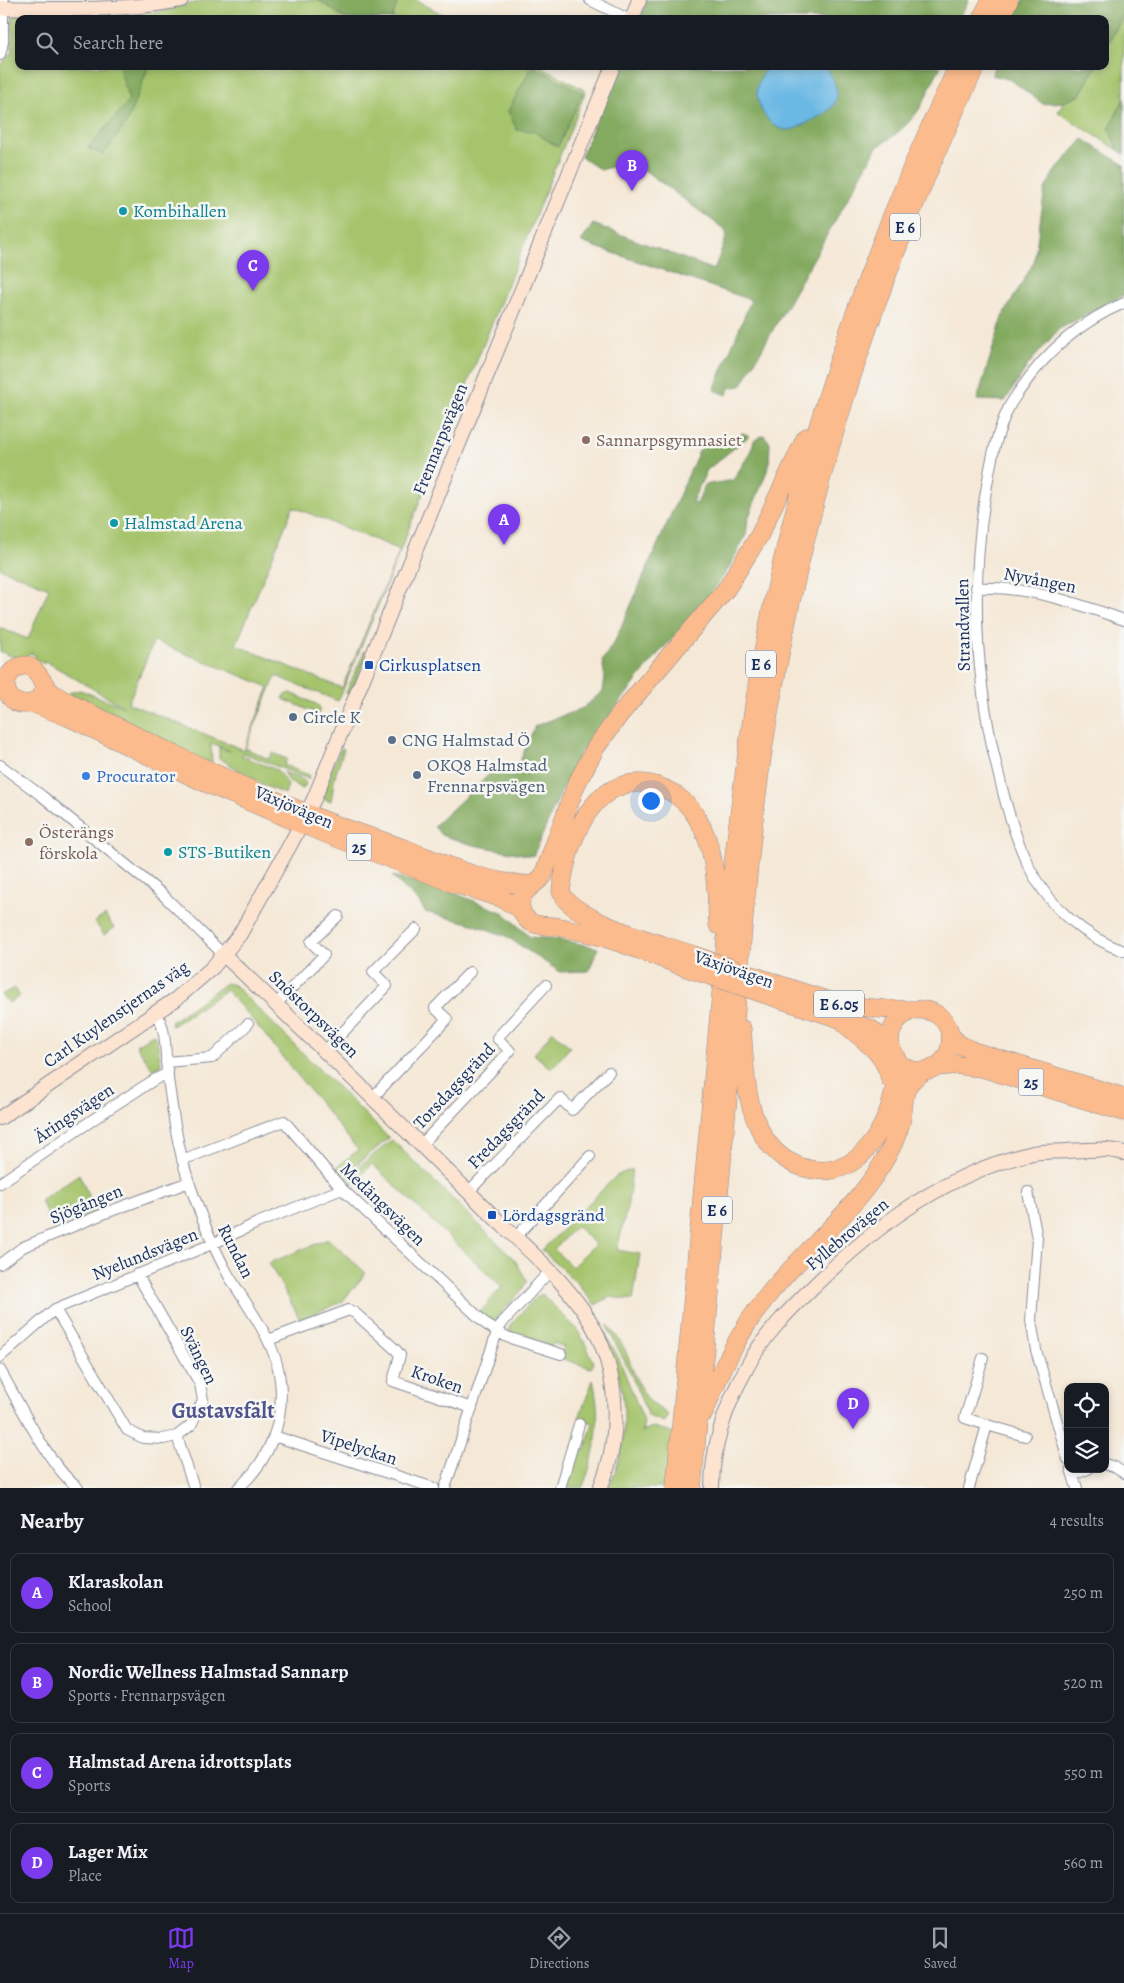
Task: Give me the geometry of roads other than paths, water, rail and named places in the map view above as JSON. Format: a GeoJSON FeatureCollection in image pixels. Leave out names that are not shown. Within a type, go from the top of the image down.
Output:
{"type":"FeatureCollection","features":[{"type":"Feature","properties":{"kind":"highway"},"geometry":{"type":"LineString","coordinates":[[983,15],[991,0]]}},
{"type":"Feature","properties":{"kind":"highway"},"geometry":{"type":"LineString","coordinates":[[1001,15],[1009,0]]}},
{"type":"Feature","properties":{"kind":"highway","name":"E 6"},"geometry":{"type":"LineString","coordinates":[[675,1488],[739,807],[762,657],[798,498],[830,387],[881,242],[912,166],[956,70]]}},
{"type":"Feature","properties":{"kind":"highway","name":"E 6"},"geometry":{"type":"LineString","coordinates":[[692,1488],[755,810],[769,712],[791,597],[814,502],[846,393],[896,249],[928,171],[974,70]]}},
{"type":"Feature","properties":{"kind":"highway"},"geometry":{"type":"LineString","coordinates":[[521,909],[523,894],[535,884],[546,868],[576,785],[596,747],[638,692],[713,606],[742,566],[759,536],[830,387]]}},
{"type":"Feature","properties":{"kind":"highway","name":"Växjövägen"},"geometry":{"type":"LineString","coordinates":[[0,661],[17,668]]}},
{"type":"Feature","properties":{"kind":"highway","name":"Växjövägen"},"geometry":{"type":"LineString","coordinates":[[693,962],[595,920],[579,911],[550,883],[506,883],[474,875],[304,819],[199,780],[68,717],[32,703],[16,702],[10,697],[3,683],[17,668],[27,666],[34,668],[40,673],[44,683],[51,692],[57,696],[209,770],[304,819],[455,884],[501,898],[521,909],[531,923],[540,926],[550,925],[589,934],[693,962],[768,988],[840,1020],[871,1029],[910,1069],[956,1065],[982,1068],[1124,1112]]}},
{"type":"Feature","properties":{"kind":"highway"},"geometry":{"type":"LineString","coordinates":[[32,703],[42,694],[44,683]]}},
{"type":"Feature","properties":{"kind":"highway"},"geometry":{"type":"LineString","coordinates":[[550,925],[557,922],[565,907],[563,895],[568,860],[579,826],[592,806],[602,796],[633,783],[656,785],[673,792],[682,800],[697,818],[708,842],[715,871],[722,985]]}},
{"type":"Feature","properties":{"kind":"highway"},"geometry":{"type":"LineString","coordinates":[[739,978],[748,1095],[757,1125],[764,1138],[781,1156],[801,1167],[815,1170],[828,1170],[854,1161],[873,1142],[887,1117],[896,1084],[894,1053],[890,1040],[893,1027],[901,1016],[913,1010]]}},
{"type":"Feature","properties":{"kind":"highway","name":"Växjövägen"},"geometry":{"type":"LineString","coordinates":[[768,988],[843,1005],[881,1009],[921,1009],[938,1014],[944,1020],[951,1036],[959,1044],[973,1051],[1124,1097]]}},
{"type":"Feature","properties":{"kind":"highway"},"geometry":{"type":"LineString","coordinates":[[840,1020],[884,1060],[891,1083],[892,1101]]}},
{"type":"Feature","properties":{"kind":"highway"},"geometry":{"type":"LineString","coordinates":[[697,1429],[718,1378],[740,1335],[769,1294],[848,1209],[875,1175],[896,1139],[901,1124],[905,1090],[908,1084],[916,1076],[946,1057],[950,1050],[951,1036]]}},
{"type":"Feature","properties":{"kind":"street"},"geometry":{"type":"LineString","coordinates":[[0,55],[3,42],[2,5],[96,8],[155,5],[181,0]]}},
{"type":"Feature","properties":{"kind":"street"},"geometry":{"type":"LineString","coordinates":[[590,0],[620,15]]}},
{"type":"Feature","properties":{"kind":"street"},"geometry":{"type":"LineString","coordinates":[[633,15],[639,0]]}},
{"type":"Feature","properties":{"kind":"street","name":"Frennarpsvägen"},"geometry":{"type":"LineString","coordinates":[[304,819],[612,70]]}},
{"type":"Feature","properties":{"kind":"street","name":"Strandvallen"},"geometry":{"type":"LineString","coordinates":[[1124,303],[1102,313],[1066,338],[1033,372],[1008,408],[992,451],[982,515],[976,588],[979,667],[990,743],[1014,830],[1026,860],[1044,890],[1068,917],[1097,938],[1124,951]]}},
{"type":"Feature","properties":{"kind":"street","name":"Nyvången"},"geometry":{"type":"LineString","coordinates":[[976,588],[987,587],[1050,596],[1124,620]]}},
{"type":"Feature","properties":{"kind":"street","name":"Snöstorpsvägen"},"geometry":{"type":"LineString","coordinates":[[0,765],[42,796],[154,888],[469,1191],[549,1272],[582,1311],[597,1335],[606,1360],[611,1376],[615,1408],[612,1444],[600,1488]]}},
{"type":"Feature","properties":{"kind":"street","name":"Carl Kuylenstjernas väg"},"geometry":{"type":"LineString","coordinates":[[0,1118],[192,986],[224,955],[240,934],[304,819]]}},
{"type":"Feature","properties":{"kind":"street"},"geometry":{"type":"LineString","coordinates":[[276,1004],[324,955],[311,942],[338,916]]}},
{"type":"Feature","properties":{"kind":"street"},"geometry":{"type":"LineString","coordinates":[[325,1051],[387,986],[373,972],[416,929]]}},
{"type":"Feature","properties":{"kind":"street"},"geometry":{"type":"LineString","coordinates":[[373,1097],[447,1019],[435,1008],[470,972]]}},
{"type":"Feature","properties":{"kind":"street","name":"Torsdagsgränd"},"geometry":{"type":"LineString","coordinates":[[422,1145],[510,1051],[497,1038],[546,985]]}},
{"type":"Feature","properties":{"kind":"street","name":"Rundan"},"geometry":{"type":"LineString","coordinates":[[156,1012],[164,1034],[166,1062],[182,1160],[189,1182],[212,1244],[268,1340],[276,1359],[280,1380],[280,1408],[274,1436],[266,1455],[238,1488]]}},
{"type":"Feature","properties":{"kind":"street"},"geometry":{"type":"LineString","coordinates":[[166,1062],[212,1058],[248,1024]]}},
{"type":"Feature","properties":{"kind":"street","name":"Fredagsgränd"},"geometry":{"type":"LineString","coordinates":[[469,1191],[560,1098],[572,1110],[609,1072]]}},
{"type":"Feature","properties":{"kind":"street","name":"Äringsvägen"},"geometry":{"type":"LineString","coordinates":[[0,1183],[110,1108],[154,1080],[168,1074]]}},
{"type":"Feature","properties":{"kind":"street","name":"Medängsvägen"},"geometry":{"type":"LineString","coordinates":[[182,1160],[284,1121],[342,1189],[497,1332],[561,1354]]}},
{"type":"Feature","properties":{"kind":"street","name":"Fyllebrovägen"},"geometry":{"type":"LineString","coordinates":[[712,1488],[712,1471],[718,1438],[732,1397],[746,1367],[795,1305],[843,1258],[871,1234],[925,1196],[987,1167],[1035,1153],[1086,1150],[1124,1153]]}},
{"type":"Feature","properties":{"kind":"street"},"geometry":{"type":"LineString","coordinates":[[515,1238],[590,1156]]}},
{"type":"Feature","properties":{"kind":"street","name":"Sjögången"},"geometry":{"type":"LineString","coordinates":[[0,1264],[23,1247],[108,1212],[189,1182]]}},
{"type":"Feature","properties":{"kind":"street","name":"Nyelundsvägen"},"geometry":{"type":"LineString","coordinates":[[0,1358],[56,1309],[212,1244],[257,1223],[342,1189]]}},
{"type":"Feature","properties":{"kind":"street"},"geometry":{"type":"LineString","coordinates":[[1028,1192],[1037,1238],[1031,1320],[1036,1350],[1064,1446]]}},
{"type":"Feature","properties":{"kind":"street"},"geometry":{"type":"LineString","coordinates":[[445,1488],[497,1332],[503,1322],[549,1272]]}},
{"type":"Feature","properties":{"kind":"street","name":"Svängen"},"geometry":{"type":"LineString","coordinates":[[137,1274],[200,1384],[203,1400],[191,1426],[177,1436]]}},
{"type":"Feature","properties":{"kind":"street"},"geometry":{"type":"LineString","coordinates":[[56,1309],[128,1430],[143,1438],[163,1439],[177,1436],[194,1488]]}},
{"type":"Feature","properties":{"kind":"street","name":"Kroken"},"geometry":{"type":"LineString","coordinates":[[268,1340],[341,1311],[349,1310],[355,1313],[400,1355],[393,1381],[472,1408]]}},
{"type":"Feature","properties":{"kind":"street"},"geometry":{"type":"LineString","coordinates":[[982,1358],[965,1418],[1025,1436]]}},
{"type":"Feature","properties":{"kind":"street"},"geometry":{"type":"LineString","coordinates":[[0,1370],[48,1453],[60,1470],[78,1488]]}},
{"type":"Feature","properties":{"kind":"street"},"geometry":{"type":"LineString","coordinates":[[560,1488],[580,1424]]}},
{"type":"Feature","properties":{"kind":"street"},"geometry":{"type":"LineString","coordinates":[[969,1488],[987,1425]]}},
{"type":"Feature","properties":{"kind":"street","name":"Vipelyckan"},"geometry":{"type":"LineString","coordinates":[[274,1436],[434,1488]]}},
{"type":"Feature","properties":{"kind":"street"},"geometry":{"type":"LineString","coordinates":[[1109,1465],[1124,1473]]}},
{"type":"Feature","properties":{"kind":"street"},"geometry":{"type":"LineString","coordinates":[[1072,1473],[1077,1488]]}},
{"type":"Feature","properties":{"kind":"water"},"geometry":{"type":"Polygon","coordinates":[[[765,70],[828,70],[836,88],[836,101],[828,111],[809,122],[793,129],[780,129],[764,115],[758,101],[757,87],[765,70]]]}},
{"type":"Feature","properties":{"kind":"place","name":"Nordic Wellness Halmstad Sannarp"},"geometry":{"type":"Point","coordinates":[632,191]}},
{"type":"Feature","properties":{"kind":"place","name":"Kombihallen"},"geometry":{"type":"Point","coordinates":[123,211]}},
{"type":"Feature","properties":{"kind":"place","name":"Halmstad Arena idrottsplats"},"geometry":{"type":"Point","coordinates":[253,291]}},
{"type":"Feature","properties":{"kind":"place","name":"Sannarpsgymnasiet"},"geometry":{"type":"Point","coordinates":[586,440]}},
{"type":"Feature","properties":{"kind":"place","name":"Halmstad Arena"},"geometry":{"type":"Point","coordinates":[114,523]}},
{"type":"Feature","properties":{"kind":"place","name":"Klaraskolan"},"geometry":{"type":"Point","coordinates":[504,545]}},
{"type":"Feature","properties":{"kind":"place","name":"Cirkusplatsen"},"geometry":{"type":"Point","coordinates":[369,665]}},
{"type":"Feature","properties":{"kind":"place","name":"Circle K"},"geometry":{"type":"Point","coordinates":[293,717]}},
{"type":"Feature","properties":{"kind":"place","name":"CNG Halmstad Ö"},"geometry":{"type":"Point","coordinates":[392,740]}},
{"type":"Feature","properties":{"kind":"place","name":"OKQ8 Halmstad Frennarpsvägen"},"geometry":{"type":"Point","coordinates":[417,775]}},
{"type":"Feature","properties":{"kind":"place","name":"Procurator"},"geometry":{"type":"Point","coordinates":[86,776]}},
{"type":"Feature","properties":{"kind":"place","name":"Österängs förskola"},"geometry":{"type":"Point","coordinates":[29,842]}},
{"type":"Feature","properties":{"kind":"place","name":"STS-Butiken"},"geometry":{"type":"Point","coordinates":[168,852]}},
{"type":"Feature","properties":{"kind":"place","name":"Lördagsgränd"},"geometry":{"type":"Point","coordinates":[492,1215]}},
{"type":"Feature","properties":{"kind":"place","name":"Lager Mix"},"geometry":{"type":"Point","coordinates":[853,1429]}},
{"type":"Feature","properties":{"kind":"district","name":"Gustavsfält"},"geometry":{"type":"Point","coordinates":[223,1410]}}]}
